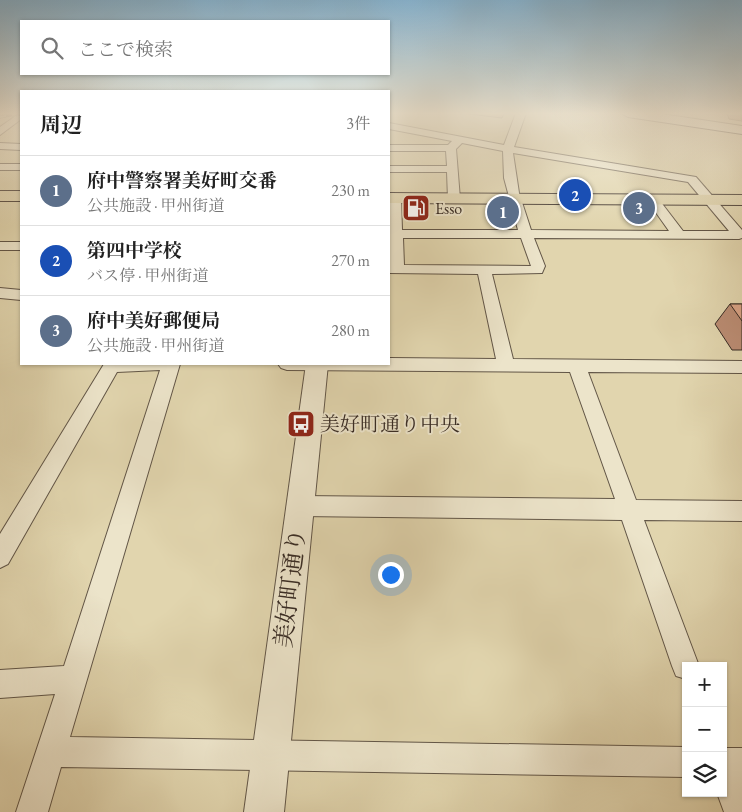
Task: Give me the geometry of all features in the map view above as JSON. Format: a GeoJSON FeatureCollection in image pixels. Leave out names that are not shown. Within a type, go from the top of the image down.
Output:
{"type":"FeatureCollection","features":[{"type":"Feature","properties":{"kind":"highway"},"geometry":{"type":"LineString","coordinates":[[0,196],[20,196]]}},
{"type":"Feature","properties":{"kind":"highway"},"geometry":{"type":"LineString","coordinates":[[392,198],[742,200]]}},
{"type":"Feature","properties":{"kind":"street"},"geometry":{"type":"LineString","coordinates":[[451,151],[454,199]]}},
{"type":"Feature","properties":{"kind":"street"},"geometry":{"type":"LineString","coordinates":[[392,198],[396,234],[393,269],[537,270],[538,266],[516,199],[508,151]]}},
{"type":"Feature","properties":{"kind":"street"},"geometry":{"type":"LineString","coordinates":[[396,234],[739,236],[692,179],[520,151]]}},
{"type":"Feature","properties":{"kind":"street"},"geometry":{"type":"LineString","coordinates":[[0,167],[20,167]]}},
{"type":"Feature","properties":{"kind":"street"},"geometry":{"type":"LineString","coordinates":[[390,169],[453,169]]}},
{"type":"Feature","properties":{"kind":"street"},"geometry":{"type":"LineString","coordinates":[[653,200],[678,235]]}},
{"type":"Feature","properties":{"kind":"street"},"geometry":{"type":"LineString","coordinates":[[0,246],[20,246]]}},
{"type":"Feature","properties":{"kind":"street"},"geometry":{"type":"LineString","coordinates":[[484,270],[506,365]]}},
{"type":"Feature","properties":{"kind":"street"},"geometry":{"type":"LineString","coordinates":[[0,293],[20,295]]}},
{"type":"Feature","properties":{"kind":"street"},"geometry":{"type":"LineString","coordinates":[[390,364],[742,367]]}},
{"type":"Feature","properties":{"kind":"street"},"geometry":{"type":"LineString","coordinates":[[0,556],[112,365]]}},
{"type":"Feature","properties":{"kind":"street"},"geometry":{"type":"LineString","coordinates":[[32,812],[171,365]]}},
{"type":"Feature","properties":{"kind":"street","name":"美好町通り"},"geometry":{"type":"LineString","coordinates":[[264,812],[316,365]]}},
{"type":"Feature","properties":{"kind":"street"},"geometry":{"type":"LineString","coordinates":[[577,366],[685,662]]}},
{"type":"Feature","properties":{"kind":"street"},"geometry":{"type":"LineString","coordinates":[[300,506],[742,511]]}},
{"type":"Feature","properties":{"kind":"street"},"geometry":{"type":"LineString","coordinates":[[0,684],[72,679]]}},
{"type":"Feature","properties":{"kind":"street"},"geometry":{"type":"LineString","coordinates":[[50,752],[682,762]]}},
{"type":"Feature","properties":{"kind":"street"},"geometry":{"type":"LineString","coordinates":[[727,763],[742,763]]}},
{"type":"Feature","properties":{"kind":"street"},"geometry":{"type":"LineString","coordinates":[[727,778],[740,812]]}},
{"type":"Feature","properties":{"kind":"building"},"geometry":{"type":"Polygon","coordinates":[[[730,304],[742,304],[742,321],[730,304]]]}},
{"type":"Feature","properties":{"kind":"place","name":"第四中学校"},"geometry":{"type":"Point","coordinates":[575,195]}},
{"type":"Feature","properties":{"kind":"place","name":"Esso"},"geometry":{"type":"Point","coordinates":[416,208]}},
{"type":"Feature","properties":{"kind":"place","name":"府中美好郵便局"},"geometry":{"type":"Point","coordinates":[639,208]}},
{"type":"Feature","properties":{"kind":"place","name":"府中警察署美好町交番"},"geometry":{"type":"Point","coordinates":[503,212]}},
{"type":"Feature","properties":{"kind":"place","name":"美好町通り中央"},"geometry":{"type":"Point","coordinates":[301,424]}}]}
